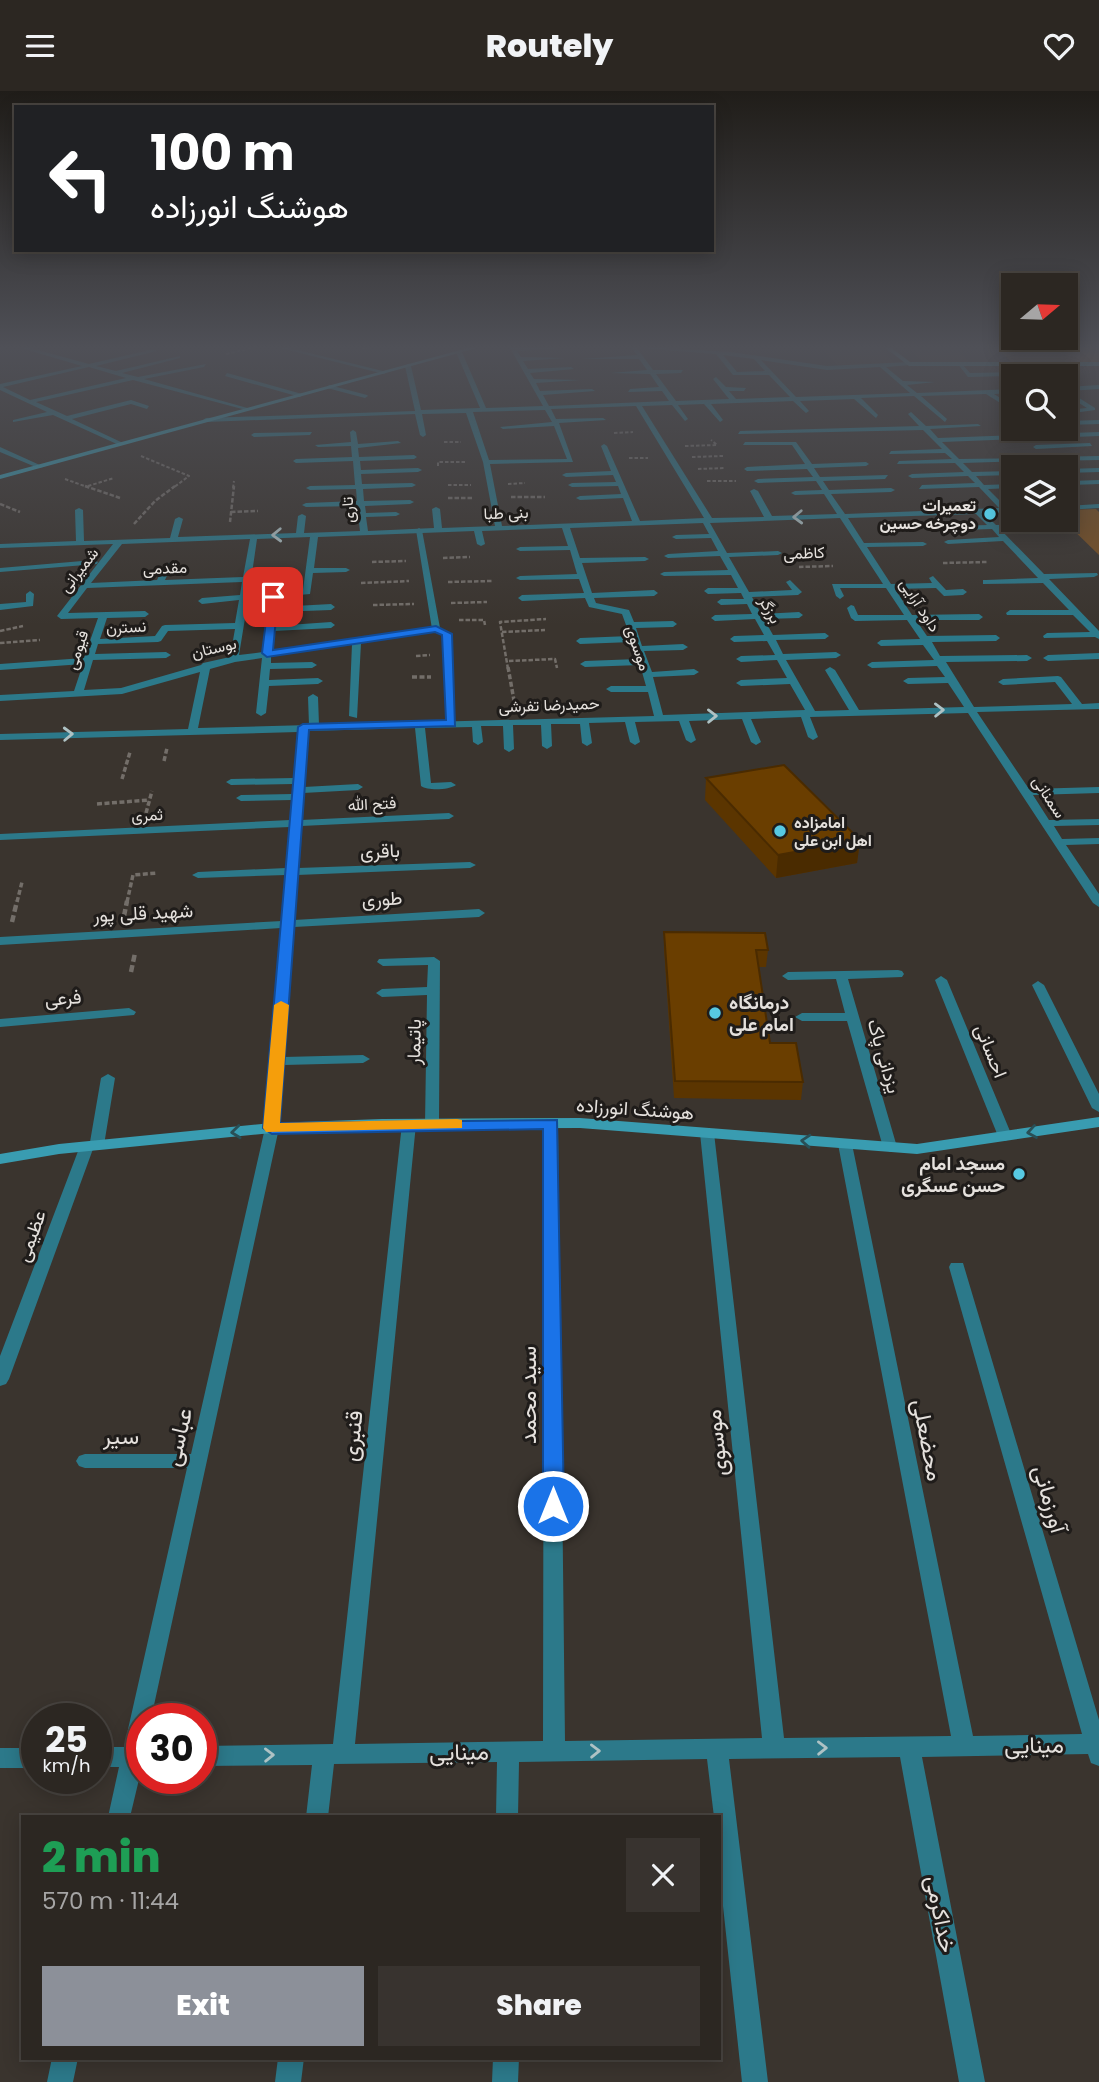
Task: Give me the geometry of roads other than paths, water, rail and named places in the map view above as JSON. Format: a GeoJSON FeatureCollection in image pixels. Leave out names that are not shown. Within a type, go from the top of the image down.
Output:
{"type":"FeatureCollection","features":[{"type":"Feature","properties":{"kind":"main road"},"geometry":{"type":"LineString","coordinates":[[0,477],[140,439]]}},
{"type":"Feature","properties":{"kind":"main road","name":"هوشنگ انورزاده"},"geometry":{"type":"LineString","coordinates":[[0,1159],[92,1146],[272,1128],[551,1124],[917,1149],[1099,1122]]}},
{"type":"Feature","properties":{"kind":"street"},"geometry":{"type":"LineString","coordinates":[[109,439],[121,444]]}},
{"type":"Feature","properties":{"kind":"street","name":"تاری"},"geometry":{"type":"LineString","coordinates":[[354,439],[364,532]]}},
{"type":"Feature","properties":{"kind":"street"},"geometry":{"type":"LineString","coordinates":[[478,439],[486,462],[499,528]]}},
{"type":"Feature","properties":{"kind":"street"},"geometry":{"type":"LineString","coordinates":[[486,462],[571,461],[562,439]]}},
{"type":"Feature","properties":{"kind":"street","name":"برزگر"},"geometry":{"type":"LineString","coordinates":[[660,439],[794,681],[813,737]]}},
{"type":"Feature","properties":{"kind":"street"},"geometry":{"type":"LineString","coordinates":[[936,440],[967,439]]}},
{"type":"Feature","properties":{"kind":"street"},"geometry":{"type":"LineString","coordinates":[[1082,439],[1096,451]]}},
{"type":"Feature","properties":{"kind":"street"},"geometry":{"type":"LineString","coordinates":[[936,440],[1001,503]]}},
{"type":"Feature","properties":{"kind":"street"},"geometry":{"type":"LineString","coordinates":[[318,445],[398,443]]}},
{"type":"Feature","properties":{"kind":"street"},"geometry":{"type":"LineString","coordinates":[[745,444],[794,443],[845,516]]}},
{"type":"Feature","properties":{"kind":"street"},"geometry":{"type":"LineString","coordinates":[[604,446],[637,523]]}},
{"type":"Feature","properties":{"kind":"street"},"geometry":{"type":"LineString","coordinates":[[1036,447],[1096,451]]}},
{"type":"Feature","properties":{"kind":"street"},"geometry":{"type":"LineString","coordinates":[[891,453],[987,448]]}},
{"type":"Feature","properties":{"kind":"street"},"geometry":{"type":"LineString","coordinates":[[0,449],[37,467]]}},
{"type":"Feature","properties":{"kind":"street"},"geometry":{"type":"LineString","coordinates":[[1072,455],[1096,451]]}},
{"type":"Feature","properties":{"kind":"street"},"geometry":{"type":"LineString","coordinates":[[318,466],[357,465],[414,457]]}},
{"type":"Feature","properties":{"kind":"street"},"geometry":{"type":"LineString","coordinates":[[899,463],[1001,460]]}},
{"type":"Feature","properties":{"kind":"street"},"geometry":{"type":"LineString","coordinates":[[296,461],[418,470]]}},
{"type":"Feature","properties":{"kind":"street"},"geometry":{"type":"LineString","coordinates":[[747,469],[866,464]]}},
{"type":"Feature","properties":{"kind":"street"},"geometry":{"type":"LineString","coordinates":[[1078,471],[1099,470]]}},
{"type":"Feature","properties":{"kind":"street"},"geometry":{"type":"LineString","coordinates":[[566,475],[615,473]]}},
{"type":"Feature","properties":{"kind":"street"},"geometry":{"type":"LineString","coordinates":[[912,476],[1001,473]]}},
{"type":"Feature","properties":{"kind":"street"},"geometry":{"type":"LineString","coordinates":[[758,481],[886,477]]}},
{"type":"Feature","properties":{"kind":"street"},"geometry":{"type":"LineString","coordinates":[[1078,483],[1099,482]]}},
{"type":"Feature","properties":{"kind":"street"},"geometry":{"type":"LineString","coordinates":[[572,485],[620,484]]}},
{"type":"Feature","properties":{"kind":"street"},"geometry":{"type":"LineString","coordinates":[[310,488],[412,485]]}},
{"type":"Feature","properties":{"kind":"street"},"geometry":{"type":"LineString","coordinates":[[922,487],[1001,487]]}},
{"type":"Feature","properties":{"kind":"street"},"geometry":{"type":"LineString","coordinates":[[754,491],[769,518]]}},
{"type":"Feature","properties":{"kind":"street"},"geometry":{"type":"LineString","coordinates":[[795,493],[892,493]]}},
{"type":"Feature","properties":{"kind":"street"},"geometry":{"type":"LineString","coordinates":[[580,498],[625,496]]}},
{"type":"Feature","properties":{"kind":"street"},"geometry":{"type":"LineString","coordinates":[[947,499],[958,512]]}},
{"type":"Feature","properties":{"kind":"street"},"geometry":{"type":"LineString","coordinates":[[306,505],[410,502]]}},
{"type":"Feature","properties":{"kind":"street"},"geometry":{"type":"LineString","coordinates":[[1078,507],[1099,506]]}},
{"type":"Feature","properties":{"kind":"street"},"geometry":{"type":"LineString","coordinates":[[436,509],[438,530]]}},
{"type":"Feature","properties":{"kind":"street"},"geometry":{"type":"LineString","coordinates":[[79,510],[80,543]]}},
{"type":"Feature","properties":{"kind":"street","name":"بنی طبا"},"geometry":{"type":"LineString","coordinates":[[0,546],[1001,510]]}},
{"type":"Feature","properties":{"kind":"street"},"geometry":{"type":"LineString","coordinates":[[978,511],[1098,635]]}},
{"type":"Feature","properties":{"kind":"street"},"geometry":{"type":"LineString","coordinates":[[362,515],[396,514]]}},
{"type":"Feature","properties":{"kind":"street"},"geometry":{"type":"LineString","coordinates":[[300,534],[302,516]]}},
{"type":"Feature","properties":{"kind":"street","name":"داود آرایی"},"geometry":{"type":"LineString","coordinates":[[845,516],[973,709]]}},
{"type":"Feature","properties":{"kind":"street"},"geometry":{"type":"LineString","coordinates":[[174,539],[178,519]]}},
{"type":"Feature","properties":{"kind":"street"},"geometry":{"type":"LineString","coordinates":[[565,525],[588,596]]}},
{"type":"Feature","properties":{"kind":"street"},"geometry":{"type":"LineString","coordinates":[[931,529],[1001,527]]}},
{"type":"Feature","properties":{"kind":"street"},"geometry":{"type":"LineString","coordinates":[[477,528],[481,544]]}},
{"type":"Feature","properties":{"kind":"street"},"geometry":{"type":"LineString","coordinates":[[40,533],[41,544]]}},
{"type":"Feature","properties":{"kind":"street"},"geometry":{"type":"LineString","coordinates":[[13,534],[13,546]]}},
{"type":"Feature","properties":{"kind":"street"},"geometry":{"type":"LineString","coordinates":[[202,601],[307,592],[314,534]]}},
{"type":"Feature","properties":{"kind":"street"},"geometry":{"type":"LineString","coordinates":[[234,659],[254,536]]}},
{"type":"Feature","properties":{"kind":"street"},"geometry":{"type":"LineString","coordinates":[[676,537],[713,536]]}},
{"type":"Feature","properties":{"kind":"street"},"geometry":{"type":"LineString","coordinates":[[947,542],[1005,540]]}},
{"type":"Feature","properties":{"kind":"street","name":"شمیرانی"},"geometry":{"type":"LineString","coordinates":[[61,616],[120,541]]}},
{"type":"Feature","properties":{"kind":"street"},"geometry":{"type":"LineString","coordinates":[[864,545],[923,544]]}},
{"type":"Feature","properties":{"kind":"street"},"geometry":{"type":"LineString","coordinates":[[520,549],[573,548]]}},
{"type":"Feature","properties":{"kind":"street"},"geometry":{"type":"LineString","coordinates":[[668,556],[778,553]]}},
{"type":"Feature","properties":{"kind":"street"},"geometry":{"type":"LineString","coordinates":[[0,570],[76,559],[93,562]]}},
{"type":"Feature","properties":{"kind":"street"},"geometry":{"type":"LineString","coordinates":[[577,561],[645,559]]}},
{"type":"Feature","properties":{"kind":"street"},"geometry":{"type":"LineString","coordinates":[[146,596],[167,565]]}},
{"type":"Feature","properties":{"kind":"street"},"geometry":{"type":"LineString","coordinates":[[308,571],[346,570]]}},
{"type":"Feature","properties":{"kind":"street"},"geometry":{"type":"LineString","coordinates":[[664,574],[733,572]]}},
{"type":"Feature","properties":{"kind":"street"},"geometry":{"type":"LineString","coordinates":[[986,582],[1094,575]]}},
{"type":"Feature","properties":{"kind":"street"},"geometry":{"type":"LineString","coordinates":[[520,578],[582,576]]}},
{"type":"Feature","properties":{"kind":"street","name":"مقدمی"},"geometry":{"type":"LineString","coordinates":[[85,586],[247,579]]}},
{"type":"Feature","properties":{"kind":"street"},"geometry":{"type":"LineString","coordinates":[[840,596],[835,586],[892,587],[947,581]]}},
{"type":"Feature","properties":{"kind":"street"},"geometry":{"type":"LineString","coordinates":[[708,591],[746,595],[798,592],[790,582]]}},
{"type":"Feature","properties":{"kind":"street"},"geometry":{"type":"LineString","coordinates":[[935,582],[944,593],[963,592]]}},
{"type":"Feature","properties":{"kind":"street"},"geometry":{"type":"LineString","coordinates":[[522,598],[654,593]]}},
{"type":"Feature","properties":{"kind":"street"},"geometry":{"type":"LineString","coordinates":[[0,607],[30,604],[30,594]]}},
{"type":"Feature","properties":{"kind":"street"},"geometry":{"type":"LineString","coordinates":[[720,602],[746,595]]}},
{"type":"Feature","properties":{"kind":"street","name":"موسوی"},"geometry":{"type":"LineString","coordinates":[[588,596],[592,605],[626,612],[659,717]]}},
{"type":"Feature","properties":{"kind":"street"},"geometry":{"type":"LineString","coordinates":[[261,713],[273,597]]}},
{"type":"Feature","properties":{"kind":"street"},"geometry":{"type":"LineString","coordinates":[[272,610],[331,607]]}},
{"type":"Feature","properties":{"kind":"street"},"geometry":{"type":"LineString","coordinates":[[851,608],[855,618],[979,617]]}},
{"type":"Feature","properties":{"kind":"street"},"geometry":{"type":"LineString","coordinates":[[1010,613],[1076,612]]}},
{"type":"Feature","properties":{"kind":"street"},"geometry":{"type":"LineString","coordinates":[[103,615],[145,614]]}},
{"type":"Feature","properties":{"kind":"street","name":"قیومی"},"geometry":{"type":"LineString","coordinates":[[61,616],[103,615],[78,693]]}},
{"type":"Feature","properties":{"kind":"street"},"geometry":{"type":"LineString","coordinates":[[715,618],[799,615]]}},
{"type":"Feature","properties":{"kind":"street"},"geometry":{"type":"LineString","coordinates":[[631,625],[673,624]]}},
{"type":"Feature","properties":{"kind":"street"},"geometry":{"type":"LineString","coordinates":[[270,629],[331,625]]}},
{"type":"Feature","properties":{"kind":"street","name":"نسترن"},"geometry":{"type":"LineString","coordinates":[[94,642],[158,639],[165,628],[238,626]]}},
{"type":"Feature","properties":{"kind":"street","name":"بوستان"},"geometry":{"type":"LineString","coordinates":[[0,698],[121,691],[234,659],[436,629]]}},
{"type":"Feature","properties":{"kind":"street"},"geometry":{"type":"LineString","coordinates":[[1047,636],[1098,635]]}},
{"type":"Feature","properties":{"kind":"street"},"geometry":{"type":"LineString","coordinates":[[734,639],[825,636]]}},
{"type":"Feature","properties":{"kind":"street"},"geometry":{"type":"LineString","coordinates":[[881,643],[996,638]]}},
{"type":"Feature","properties":{"kind":"street"},"geometry":{"type":"LineString","coordinates":[[354,716],[357,640]]}},
{"type":"Feature","properties":{"kind":"street"},"geometry":{"type":"LineString","coordinates":[[580,641],[683,647]]}},
{"type":"Feature","properties":{"kind":"street"},"geometry":{"type":"LineString","coordinates":[[0,667],[166,655]]}},
{"type":"Feature","properties":{"kind":"street"},"geometry":{"type":"LineString","coordinates":[[741,659],[835,655]]}},
{"type":"Feature","properties":{"kind":"street"},"geometry":{"type":"LineString","coordinates":[[1048,658],[1099,656]]}},
{"type":"Feature","properties":{"kind":"street"},"geometry":{"type":"LineString","coordinates":[[872,665],[1027,658]]}},
{"type":"Feature","properties":{"kind":"street"},"geometry":{"type":"LineString","coordinates":[[585,664],[642,662]]}},
{"type":"Feature","properties":{"kind":"street"},"geometry":{"type":"LineString","coordinates":[[193,730],[206,665]]}},
{"type":"Feature","properties":{"kind":"street"},"geometry":{"type":"LineString","coordinates":[[266,666],[312,665]]}},
{"type":"Feature","properties":{"kind":"street"},"geometry":{"type":"LineString","coordinates":[[830,670],[855,712]]}},
{"type":"Feature","properties":{"kind":"street"},"geometry":{"type":"LineString","coordinates":[[648,675],[694,671]]}},
{"type":"Feature","properties":{"kind":"street"},"geometry":{"type":"LineString","coordinates":[[1003,682],[1058,679],[1079,706]]}},
{"type":"Feature","properties":{"kind":"street"},"geometry":{"type":"LineString","coordinates":[[908,681],[953,680]]}},
{"type":"Feature","properties":{"kind":"street"},"geometry":{"type":"LineString","coordinates":[[264,683],[318,681]]}},
{"type":"Feature","properties":{"kind":"street"},"geometry":{"type":"LineString","coordinates":[[741,683],[794,681]]}},
{"type":"Feature","properties":{"kind":"street"},"geometry":{"type":"LineString","coordinates":[[611,689],[651,688]]}},
{"type":"Feature","properties":{"kind":"street","name":"عباسی"},"geometry":{"type":"LineString","coordinates":[[148,1703],[198,1461],[272,1128],[298,789],[313,697]]}},
{"type":"Feature","properties":{"kind":"street","name":"حمیدرضا تفرشی"},"geometry":{"type":"LineString","coordinates":[[0,737],[1099,706]]}},
{"type":"Feature","properties":{"kind":"street","name":"سمنانی"},"geometry":{"type":"LineString","coordinates":[[973,709],[1099,903]]}},
{"type":"Feature","properties":{"kind":"street"},"geometry":{"type":"LineString","coordinates":[[745,715],[756,742]]}},
{"type":"Feature","properties":{"kind":"street"},"geometry":{"type":"LineString","coordinates":[[682,717],[691,740]]}},
{"type":"Feature","properties":{"kind":"street"},"geometry":{"type":"LineString","coordinates":[[629,718],[635,742]]}},
{"type":"Feature","properties":{"kind":"street"},"geometry":{"type":"LineString","coordinates":[[584,719],[587,743]]}},
{"type":"Feature","properties":{"kind":"street"},"geometry":{"type":"LineString","coordinates":[[546,720],[547,746]]}},
{"type":"Feature","properties":{"kind":"street"},"geometry":{"type":"LineString","coordinates":[[509,749],[512,721]]}},
{"type":"Feature","properties":{"kind":"street"},"geometry":{"type":"LineString","coordinates":[[476,722],[478,743]]}},
{"type":"Feature","properties":{"kind":"street"},"geometry":{"type":"LineString","coordinates":[[421,724],[426,786],[451,785]]}},
{"type":"Feature","properties":{"kind":"street"},"geometry":{"type":"LineString","coordinates":[[231,782],[298,789],[358,787]]}},
{"type":"Feature","properties":{"kind":"street"},"geometry":{"type":"LineString","coordinates":[[241,799],[298,789]]}},
{"type":"Feature","properties":{"kind":"street"},"geometry":{"type":"LineString","coordinates":[[1027,792],[1099,790]]}},
{"type":"Feature","properties":{"kind":"street","name":"فتح الله"},"geometry":{"type":"LineString","coordinates":[[296,824],[449,816]]}},
{"type":"Feature","properties":{"kind":"street"},"geometry":{"type":"LineString","coordinates":[[1047,823],[1099,822]]}},
{"type":"Feature","properties":{"kind":"street","name":"ثمری"},"geometry":{"type":"LineString","coordinates":[[0,837],[296,824]]}},
{"type":"Feature","properties":{"kind":"street"},"geometry":{"type":"LineString","coordinates":[[1059,842],[1099,841]]}},
{"type":"Feature","properties":{"kind":"street","name":"باقری"},"geometry":{"type":"LineString","coordinates":[[198,875],[470,865]]}},
{"type":"Feature","properties":{"kind":"street","name":"طوری"},"geometry":{"type":"LineString","coordinates":[[288,924],[479,913]]}},
{"type":"Feature","properties":{"kind":"street","name":"شهید قلی پور"},"geometry":{"type":"LineString","coordinates":[[3,941],[288,924]]}},
{"type":"Feature","properties":{"kind":"street","name":"پاتیمار"},"geometry":{"type":"LineString","coordinates":[[383,962],[434,961],[432,1124]]}},
{"type":"Feature","properties":{"kind":"street"},"geometry":{"type":"LineString","coordinates":[[788,976],[898,974]]}},
{"type":"Feature","properties":{"kind":"street","name":"یزدانی پاک"},"geometry":{"type":"LineString","coordinates":[[841,975],[890,1147]]}},
{"type":"Feature","properties":{"kind":"street","name":"احسانی"},"geometry":{"type":"LineString","coordinates":[[941,980],[1005,1136]]}},
{"type":"Feature","properties":{"kind":"street"},"geometry":{"type":"LineString","coordinates":[[1038,985],[1099,1108]]}},
{"type":"Feature","properties":{"kind":"street"},"geometry":{"type":"LineString","coordinates":[[382,993],[434,991]]}},
{"type":"Feature","properties":{"kind":"street","name":"فرعی"},"geometry":{"type":"LineString","coordinates":[[0,1023],[129,1012]]}},
{"type":"Feature","properties":{"kind":"street"},"geometry":{"type":"LineString","coordinates":[[802,1017],[853,1017]]}},
{"type":"Feature","properties":{"kind":"street"},"geometry":{"type":"LineString","coordinates":[[277,1061],[363,1059]]}},
{"type":"Feature","properties":{"kind":"street","name":"عظیمی"},"geometry":{"type":"LineString","coordinates":[[0,1379],[92,1146],[107,1078]]}},
{"type":"Feature","properties":{"kind":"street","name":"قنبری"},"geometry":{"type":"LineString","coordinates":[[318,1815],[334,1754],[409,1124]]}},
{"type":"Feature","properties":{"kind":"street","name":"سید محمد"},"geometry":{"type":"LineString","coordinates":[[551,1124],[554,1751]]}},
{"type":"Feature","properties":{"kind":"street","name":"موسوی"},"geometry":{"type":"LineString","coordinates":[[707,1133],[774,1748]]}},
{"type":"Feature","properties":{"kind":"street","name":"محضعلی"},"geometry":{"type":"LineString","coordinates":[[845,1144],[964,1746]]}},
{"type":"Feature","properties":{"kind":"street","name":"آورزمانی"},"geometry":{"type":"LineString","coordinates":[[957,1267],[1098,1748]]}},
{"type":"Feature","properties":{"kind":"street","name":"سیر"},"geometry":{"type":"LineString","coordinates":[[85,1461],[198,1461]]}},
{"type":"Feature","properties":{"kind":"street","name":"مینایی"},"geometry":{"type":"LineString","coordinates":[[217,1756],[964,1746],[1098,1748]]}},
{"type":"Feature","properties":{"kind":"street","name":"خداکرمی"},"geometry":{"type":"LineString","coordinates":[[909,1747],[972,2082]]}},
{"type":"Feature","properties":{"kind":"street"},"geometry":{"type":"LineString","coordinates":[[717,1749],[755,2082]]}},
{"type":"Feature","properties":{"kind":"street"},"geometry":{"type":"LineString","coordinates":[[507,1815],[508,1752]]}},
{"type":"Feature","properties":{"kind":"street"},"geometry":{"type":"LineString","coordinates":[[0,1758],[21,1758]]}},
{"type":"Feature","properties":{"kind":"street","name":"عباسی"},"geometry":{"type":"LineString","coordinates":[[119,1815],[126,1792]]}},
{"type":"Feature","properties":{"kind":"street"},"geometry":{"type":"LineString","coordinates":[[60,2082],[65,2060]]}},
{"type":"Feature","properties":{"kind":"street"},"geometry":{"type":"LineString","coordinates":[[288,2082],[291,2060]]}},
{"type":"Feature","properties":{"kind":"street"},"geometry":{"type":"LineString","coordinates":[[505,2082],[506,2060]]}},
{"type":"Feature","properties":{"kind":"lane"},"geometry":{"type":"LineString","coordinates":[[419,530],[436,629],[447,634],[451,723]]}},
{"type":"Feature","properties":{"kind":"place","name":"تعمیرات دوچرخه حسین"},"geometry":{"type":"Point","coordinates":[990,514]}},
{"type":"Feature","properties":{"kind":"place","name":"امامزاده اهل ابن علی"},"geometry":{"type":"Point","coordinates":[780,831]}},
{"type":"Feature","properties":{"kind":"place","name":"درمانگاه امام علی"},"geometry":{"type":"Point","coordinates":[715,1013]}},
{"type":"Feature","properties":{"kind":"place","name":"مسجد امام حسن عسگری"},"geometry":{"type":"Point","coordinates":[1019,1174]}}]}
